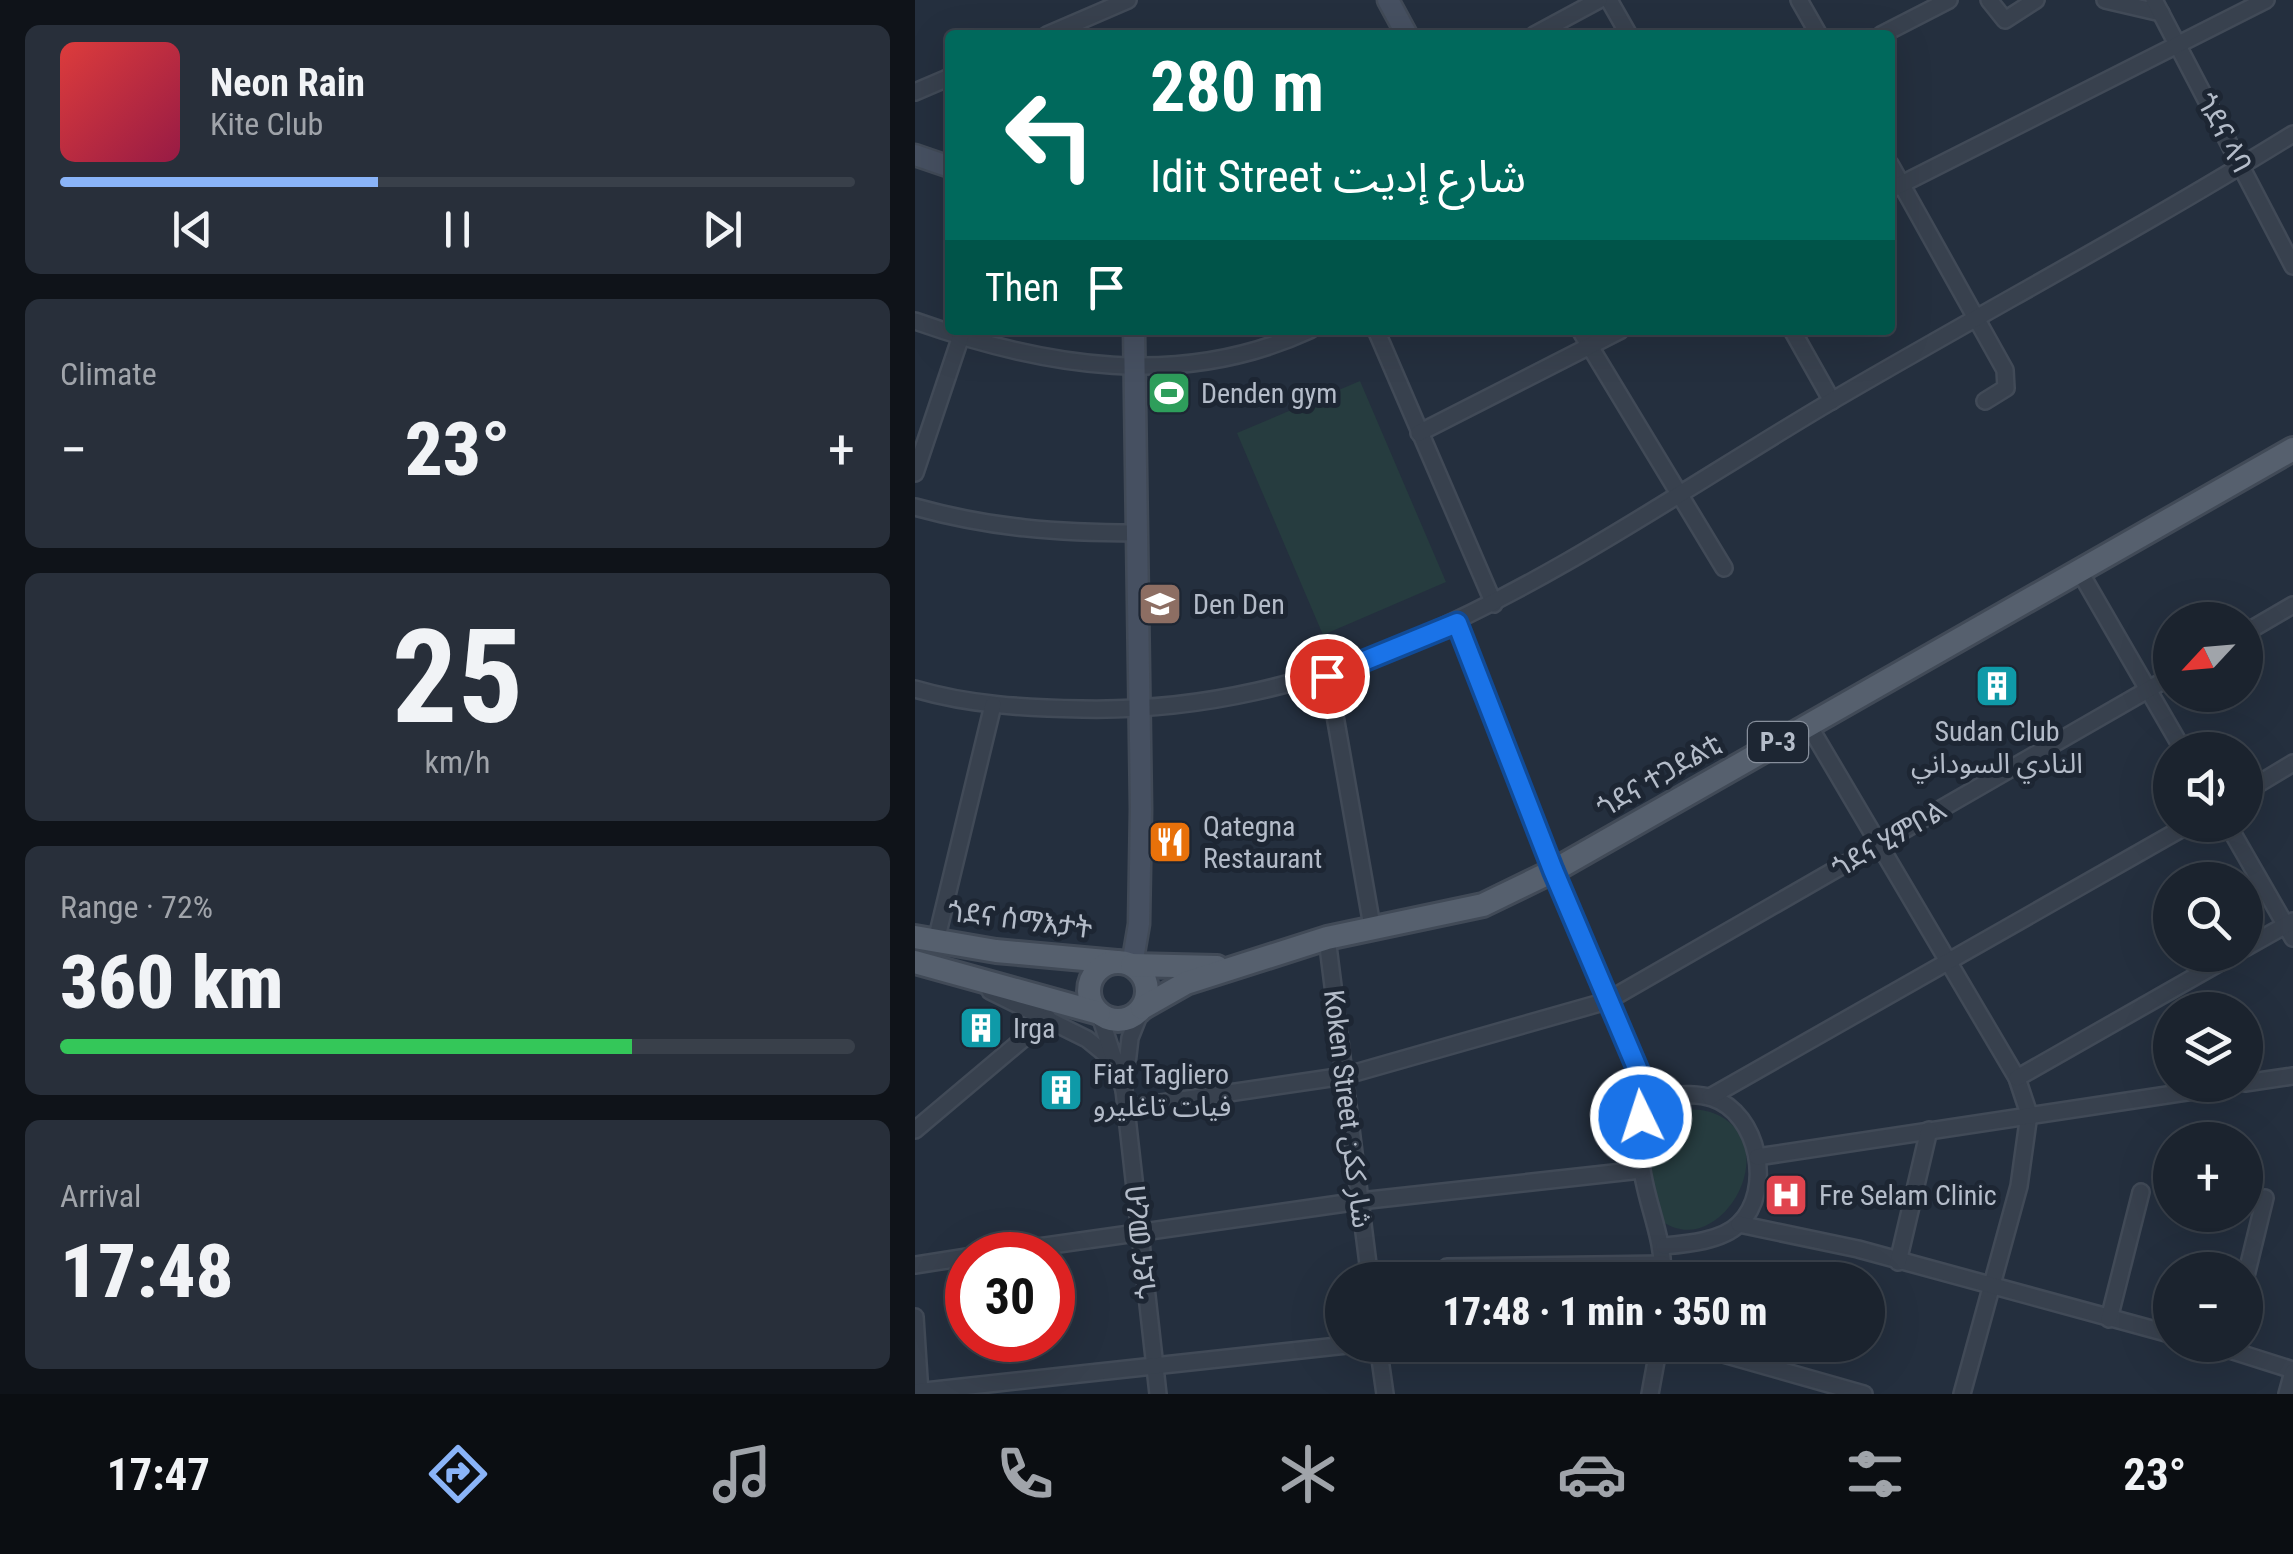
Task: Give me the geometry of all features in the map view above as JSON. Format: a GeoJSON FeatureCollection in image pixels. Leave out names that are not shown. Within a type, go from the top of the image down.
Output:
{"type":"FeatureCollection","features":[{"type":"Feature","properties":{"kind":"main road","name":"ጎደና ተጋደልቲ"},"geometry":{"type":"LineString","coordinates":[[1142,1008],[1173,988],[1327,938],[1483,905],[1553,870],[2293,449]]}},
{"type":"Feature","properties":{"kind":"main road","name":"ጎደና ሰማእታት"},"geometry":{"type":"LineString","coordinates":[[926,939],[1125,964]]}},
{"type":"Feature","properties":{"kind":"main road"},"geometry":{"type":"LineString","coordinates":[[915,962],[1099,1013],[1127,1019],[1142,1008],[1145,980],[1125,964],[1092,976],[1089,996],[1099,1013]]}},
{"type":"Feature","properties":{"kind":"main road","name":"ጎደና ተጋደልቲ"},"geometry":{"type":"LineString","coordinates":[[1125,964],[1235,968]]}},
{"type":"Feature","properties":{"kind":"street"},"geometry":{"type":"LineString","coordinates":[[1058,30],[1127,0]]}},
{"type":"Feature","properties":{"kind":"street"},"geometry":{"type":"LineString","coordinates":[[1543,30],[1599,0]]}},
{"type":"Feature","properties":{"kind":"street"},"geometry":{"type":"LineString","coordinates":[[1609,0],[1626,30]]}},
{"type":"Feature","properties":{"kind":"street"},"geometry":{"type":"LineString","coordinates":[[1799,0],[1816,30]]}},
{"type":"Feature","properties":{"kind":"street"},"geometry":{"type":"LineString","coordinates":[[1909,0],[1917,16]]}},
{"type":"Feature","properties":{"kind":"street"},"geometry":{"type":"LineString","coordinates":[[1890,30],[1949,0]]}},
{"type":"Feature","properties":{"kind":"street"},"geometry":{"type":"LineString","coordinates":[[1989,0],[2005,20],[2036,0]]}},
{"type":"Feature","properties":{"kind":"street"},"geometry":{"type":"LineString","coordinates":[[2105,0],[2158,6]]}},
{"type":"Feature","properties":{"kind":"street"},"geometry":{"type":"LineString","coordinates":[[1985,401],[2009,381],[1896,187],[2265,0]]}},
{"type":"Feature","properties":{"kind":"street"},"geometry":{"type":"LineString","coordinates":[[1390,1],[1404,30]]}},
{"type":"Feature","properties":{"kind":"street","name":"ጎደና ላባ"},"geometry":{"type":"LineString","coordinates":[[2158,6],[2293,266]]}},
{"type":"Feature","properties":{"kind":"street"},"geometry":{"type":"LineString","coordinates":[[915,92],[945,79]]}},
{"type":"Feature","properties":{"kind":"street"},"geometry":{"type":"LineString","coordinates":[[915,689],[993,704],[1140,710],[1327,676],[1494,604],[1832,401],[2293,134]]}},
{"type":"Feature","properties":{"kind":"street"},"geometry":{"type":"LineString","coordinates":[[915,156],[945,165]]}},
{"type":"Feature","properties":{"kind":"street"},"geometry":{"type":"LineString","coordinates":[[915,321],[945,329]]}},
{"type":"Feature","properties":{"kind":"street"},"geometry":{"type":"LineString","coordinates":[[915,473],[961,335]]}},
{"type":"Feature","properties":{"kind":"street"},"geometry":{"type":"LineString","coordinates":[[965,335],[1069,364],[1136,370],[1194,364],[1293,335]]}},
{"type":"Feature","properties":{"kind":"street"},"geometry":{"type":"LineString","coordinates":[[1125,964],[1139,924],[1134,335]]}},
{"type":"Feature","properties":{"kind":"street"},"geometry":{"type":"LineString","coordinates":[[1378,335],[1494,604]]}},
{"type":"Feature","properties":{"kind":"street"},"geometry":{"type":"LineString","coordinates":[[1583,335],[1724,568]]}},
{"type":"Feature","properties":{"kind":"street"},"geometry":{"type":"LineString","coordinates":[[1419,433],[1611,335]]}},
{"type":"Feature","properties":{"kind":"street"},"geometry":{"type":"LineString","coordinates":[[1795,335],[1832,401]]}},
{"type":"Feature","properties":{"kind":"street"},"geometry":{"type":"LineString","coordinates":[[915,507],[975,524],[1046,534],[1137,533]]}},
{"type":"Feature","properties":{"kind":"street"},"geometry":{"type":"LineString","coordinates":[[2080,572],[2173,732]]}},
{"type":"Feature","properties":{"kind":"street"},"geometry":{"type":"LineString","coordinates":[[2263,622],[2293,605]]}},
{"type":"Feature","properties":{"kind":"street"},"geometry":{"type":"LineString","coordinates":[[1457,623],[1553,870],[1649,1096],[1641,1117],[1641,1170],[1654,1231],[1664,1246],[1663,1262]]}},
{"type":"Feature","properties":{"kind":"street"},"geometry":{"type":"LineString","coordinates":[[1327,676],[1372,926]]}},
{"type":"Feature","properties":{"kind":"street","name":"ጎደና ሂምቦል"},"geometry":{"type":"LineString","coordinates":[[1127,1108],[1344,1076],[1607,1000],[2153,687]]}},
{"type":"Feature","properties":{"kind":"street"},"geometry":{"type":"LineString","coordinates":[[926,939],[993,704]]}},
{"type":"Feature","properties":{"kind":"street"},"geometry":{"type":"LineString","coordinates":[[1809,724],[1877,846],[2017,1078],[2029,1114],[2019,1186],[1961,1394]]}},
{"type":"Feature","properties":{"kind":"street"},"geometry":{"type":"LineString","coordinates":[[2263,781],[2293,763]]}},
{"type":"Feature","properties":{"kind":"street"},"geometry":{"type":"LineString","coordinates":[[1711,1097],[2159,842]]}},
{"type":"Feature","properties":{"kind":"street"},"geometry":{"type":"LineString","coordinates":[[2238,842],[2290,928],[2263,940]]}},
{"type":"Feature","properties":{"kind":"street","name":"Koken Street شار ككن"},"geometry":{"type":"LineString","coordinates":[[1327,938],[1368,1262]]}},
{"type":"Feature","properties":{"kind":"street"},"geometry":{"type":"LineString","coordinates":[[950,972],[1048,1018],[1114,1061]]}},
{"type":"Feature","properties":{"kind":"street"},"geometry":{"type":"LineString","coordinates":[[2017,1078],[2203,972]]}},
{"type":"Feature","properties":{"kind":"street"},"geometry":{"type":"LineString","coordinates":[[1124,1090],[1130,1038],[1142,1008]]}},
{"type":"Feature","properties":{"kind":"street"},"geometry":{"type":"LineString","coordinates":[[1099,1013],[1124,1090]]}},
{"type":"Feature","properties":{"kind":"street"},"geometry":{"type":"LineString","coordinates":[[915,1130],[1048,1018]]}},
{"type":"Feature","properties":{"kind":"street"},"geometry":{"type":"LineString","coordinates":[[2263,1080],[2293,1076]]}},
{"type":"Feature","properties":{"kind":"street","name":"ጎደና መረብ"},"geometry":{"type":"LineString","coordinates":[[1124,1090],[1159,1394]]}},
{"type":"Feature","properties":{"kind":"street"},"geometry":{"type":"LineString","coordinates":[[1649,1096],[1711,1097],[1732,1108],[1757,1156],[1751,1206],[1739,1224],[1706,1239],[1664,1246]]}},
{"type":"Feature","properties":{"kind":"street"},"geometry":{"type":"LineString","coordinates":[[1757,1156],[2153,1096]]}},
{"type":"Feature","properties":{"kind":"street"},"geometry":{"type":"LineString","coordinates":[[1898,1262],[1929,1130]]}},
{"type":"Feature","properties":{"kind":"street"},"geometry":{"type":"LineString","coordinates":[[1075,1241],[1360,1201],[1641,1170]]}},
{"type":"Feature","properties":{"kind":"street"},"geometry":{"type":"LineString","coordinates":[[2109,1319],[2141,1192]]}},
{"type":"Feature","properties":{"kind":"street"},"geometry":{"type":"LineString","coordinates":[[2252,1252],[2265,1198]]}},
{"type":"Feature","properties":{"kind":"street"},"geometry":{"type":"LineString","coordinates":[[1739,1224],[1992,1284],[2153,1330]]}},
{"type":"Feature","properties":{"kind":"street"},"geometry":{"type":"LineString","coordinates":[[915,1265],[945,1260]]}},
{"type":"Feature","properties":{"kind":"street"},"geometry":{"type":"LineString","coordinates":[[915,1317],[918,1392],[1325,1347]]}},
{"type":"Feature","properties":{"kind":"street"},"geometry":{"type":"LineString","coordinates":[[2263,1360],[2293,1371],[2287,1394]]}},
{"type":"Feature","properties":{"kind":"street"},"geometry":{"type":"LineString","coordinates":[[1381,1362],[1385,1394]]}},
{"type":"Feature","properties":{"kind":"street"},"geometry":{"type":"LineString","coordinates":[[1650,1394],[1656,1362]]}},
{"type":"Feature","properties":{"kind":"street"},"geometry":{"type":"LineString","coordinates":[[1751,1362],[1865,1394]]}},
{"type":"Feature","properties":{"kind":"green space"},"geometry":{"type":"Polygon","coordinates":[[[1360,381],[1446,582],[1323,635],[1237,433],[1360,381]]]}},
{"type":"Feature","properties":{"kind":"green space"},"geometry":{"type":"Polygon","coordinates":[[[1659,1110],[1713,1113],[1735,1128],[1745,1148],[1746,1171],[1738,1194],[1724,1213],[1705,1226],[1684,1230],[1662,1221],[1649,1146],[1653,1118],[1659,1110]]]}},
{"type":"Feature","properties":{"kind":"place","name":"Denden gym"},"geometry":{"type":"Point","coordinates":[1169,393]}},
{"type":"Feature","properties":{"kind":"place","name":"Den Den"},"geometry":{"type":"Point","coordinates":[1160,604]}},
{"type":"Feature","properties":{"kind":"place","name":"Sudan Club النادي السوداني"},"geometry":{"type":"Point","coordinates":[1997,686]}},
{"type":"Feature","properties":{"kind":"place","name":"Qategna Restaurant"},"geometry":{"type":"Point","coordinates":[1170,842]}},
{"type":"Feature","properties":{"kind":"place","name":"Irga"},"geometry":{"type":"Point","coordinates":[981,1028]}},
{"type":"Feature","properties":{"kind":"place","name":"Fiat Tagliero فيات تاغليرو"},"geometry":{"type":"Point","coordinates":[1061,1090]}},
{"type":"Feature","properties":{"kind":"place","name":"Fre Selam Clinic"},"geometry":{"type":"Point","coordinates":[1786,1195]}},
{"type":"Feature","properties":{"kind":"route"},"geometry":{"type":"LineString","coordinates":[[1327,676],[1457,623],[1553,870],[1649,1096],[1641,1117]]}}]}
